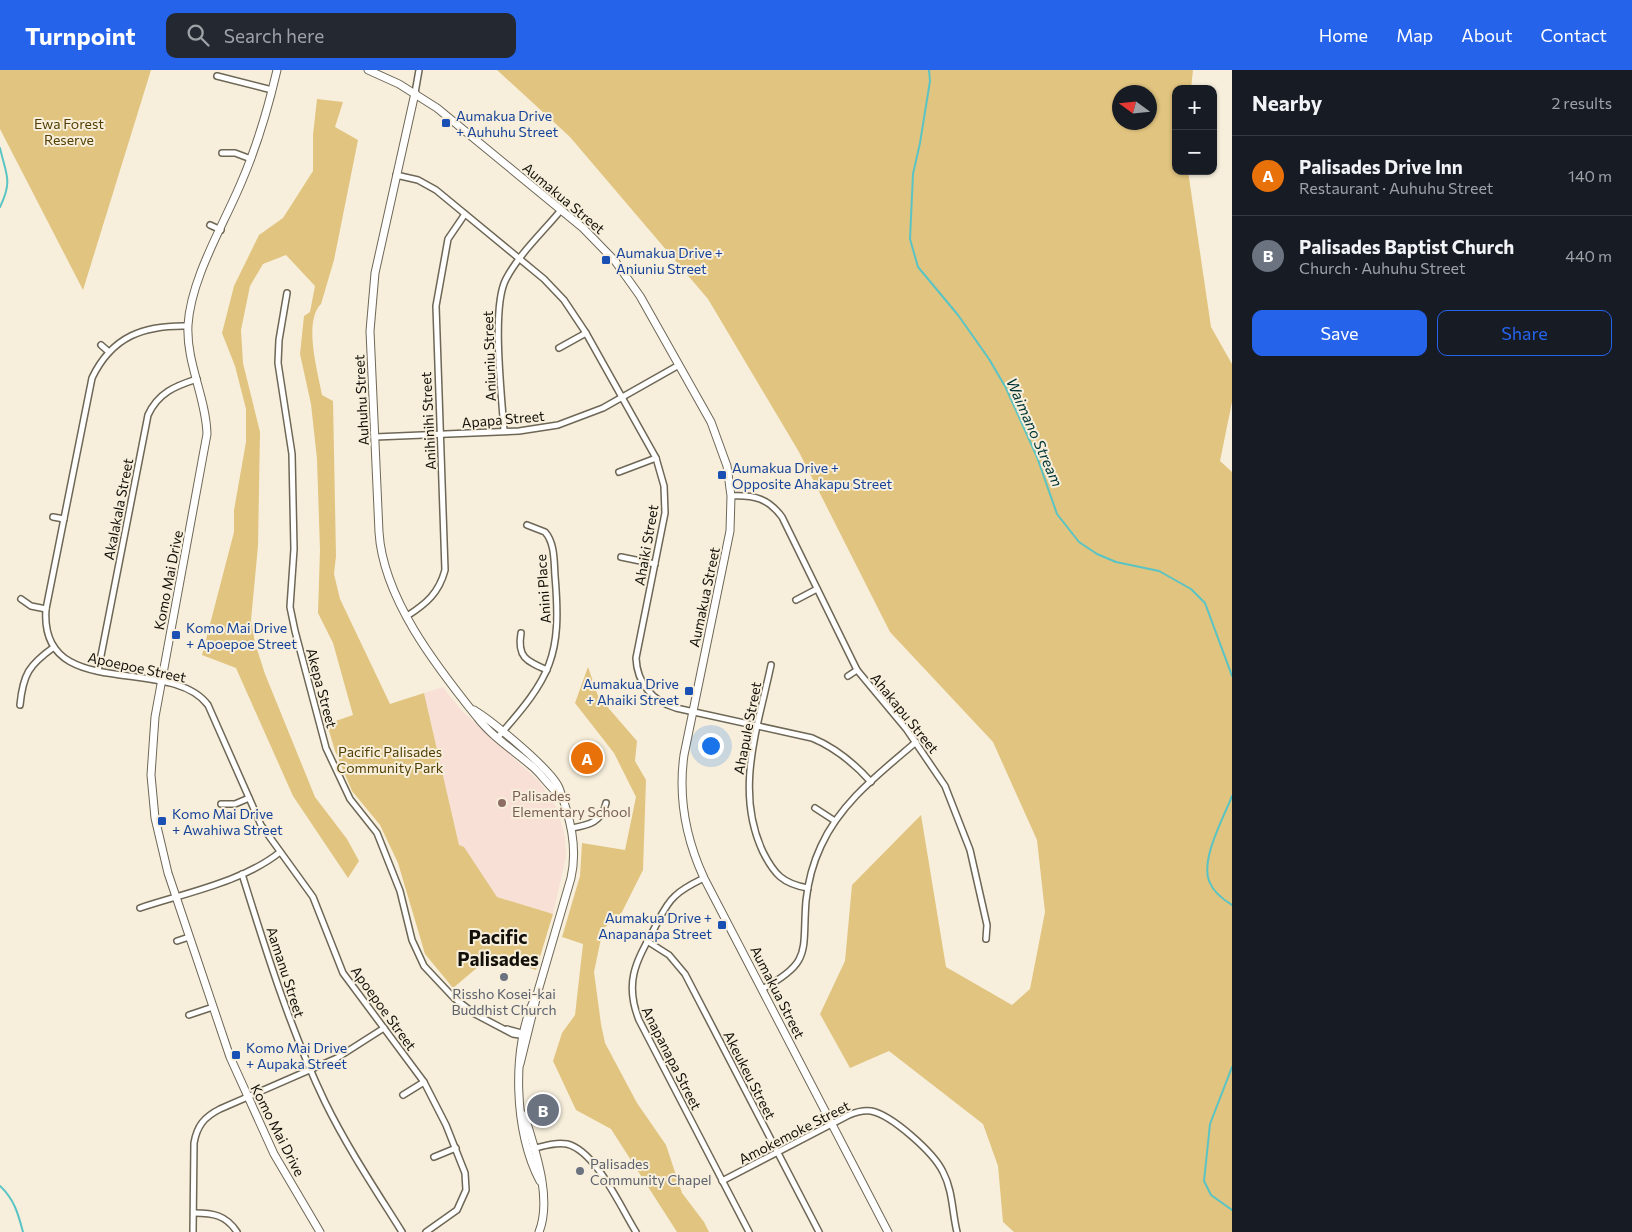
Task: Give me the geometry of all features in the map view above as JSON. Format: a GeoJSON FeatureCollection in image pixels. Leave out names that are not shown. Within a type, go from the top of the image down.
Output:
{"type":"FeatureCollection","features":[{"type":"Feature","properties":{"kind":"street","name":"Komo Mai Drive"},"geometry":{"type":"LineString","coordinates":[[277,70],[251,159],[195,290],[188,326],[189,346],[206,413],[205,455],[152,736],[153,799],[160,845],[212,1007],[246,1098],[284,1172],[320,1232]]}},
{"type":"Feature","properties":{"kind":"street","name":"Aumakua Street"},"geometry":{"type":"LineString","coordinates":[[368,70],[415,93],[445,114],[593,237],[620,267],[640,296],[718,437],[727,466],[731,496],[728,542],[683,764],[682,803],[689,839],[704,878],[888,1232]]}},
{"type":"Feature","properties":{"kind":"street","name":"Auhuhu Street"},"geometry":{"type":"LineString","coordinates":[[419,70],[375,273],[371,303],[375,437],[382,554],[389,582],[407,616],[450,682],[472,709],[476,717],[500,734],[560,795],[572,828],[573,871],[524,1035],[520,1064],[521,1121],[531,1149],[532,1167],[540,1181],[545,1204],[539,1232]]}},
{"type":"Feature","properties":{"kind":"street"},"geometry":{"type":"LineString","coordinates":[[217,76],[272,90]]}},
{"type":"Feature","properties":{"kind":"street"},"geometry":{"type":"LineString","coordinates":[[222,153],[235,153],[251,159]]}},
{"type":"Feature","properties":{"kind":"street","name":"Ahaiki Street"},"geometry":{"type":"LineString","coordinates":[[396,175],[424,182],[520,260],[564,300],[623,396],[656,458],[664,486],[664,525],[638,648],[638,673],[644,686],[660,702],[693,712],[804,735],[822,742],[849,760],[871,782]]}},
{"type":"Feature","properties":{"kind":"street","name":"Aniuniu Street"},"geometry":{"type":"LineString","coordinates":[[504,432],[498,305],[506,279],[561,210]]}},
{"type":"Feature","properties":{"kind":"street","name":"Anihinihi Street"},"geometry":{"type":"LineString","coordinates":[[407,616],[431,598],[440,585],[445,570],[435,326],[436,295],[448,240],[465,214]]}},
{"type":"Feature","properties":{"kind":"street"},"geometry":{"type":"LineString","coordinates":[[210,225],[221,230]]}},
{"type":"Feature","properties":{"kind":"street","name":"Akepa Street"},"geometry":{"type":"LineString","coordinates":[[287,293],[279,340],[278,363],[293,468],[291,492],[294,549],[290,583],[290,607],[324,738],[347,793],[377,832],[400,890],[412,940],[424,966],[460,1004],[502,1029],[524,1035]]}},
{"type":"Feature","properties":{"kind":"street"},"geometry":{"type":"LineString","coordinates":[[20,705],[28,668],[54,647],[46,628],[46,609],[90,386],[96,371],[109,352],[123,340],[146,329],[162,326],[188,326]]}},
{"type":"Feature","properties":{"kind":"street"},"geometry":{"type":"LineString","coordinates":[[559,348],[586,333]]}},
{"type":"Feature","properties":{"kind":"street"},"geometry":{"type":"LineString","coordinates":[[101,345],[109,352]]}},
{"type":"Feature","properties":{"kind":"street","name":"Apapa Street"},"geometry":{"type":"LineString","coordinates":[[375,437],[504,432],[541,428],[570,422],[591,414],[679,365]]}},
{"type":"Feature","properties":{"kind":"street","name":"Akalakala Street"},"geometry":{"type":"LineString","coordinates":[[98,671],[148,416],[153,405],[165,392],[178,385],[197,379]]}},
{"type":"Feature","properties":{"kind":"street"},"geometry":{"type":"LineString","coordinates":[[620,472],[656,458]]}},
{"type":"Feature","properties":{"kind":"street","name":"Ahakapu Street"},"geometry":{"type":"LineString","coordinates":[[731,496],[756,496],[770,503],[776,509],[857,670],[916,742],[945,786],[965,833],[987,925],[986,939]]}},
{"type":"Feature","properties":{"kind":"street"},"geometry":{"type":"LineString","coordinates":[[53,517],[64,518]]}},
{"type":"Feature","properties":{"kind":"street","name":"Anini Place"},"geometry":{"type":"LineString","coordinates":[[500,734],[533,696],[547,670],[554,649],[558,625],[552,550],[545,532],[527,525]]}},
{"type":"Feature","properties":{"kind":"street"},"geometry":{"type":"LineString","coordinates":[[621,557],[655,564]]}},
{"type":"Feature","properties":{"kind":"street"},"geometry":{"type":"LineString","coordinates":[[796,600],[818,590]]}},
{"type":"Feature","properties":{"kind":"street"},"geometry":{"type":"LineString","coordinates":[[21,599],[31,606],[46,609]]}},
{"type":"Feature","properties":{"kind":"street"},"geometry":{"type":"LineString","coordinates":[[521,633],[518,647],[521,653],[528,661],[547,670]]}},
{"type":"Feature","properties":{"kind":"street","name":"Apoepoe Street"},"geometry":{"type":"LineString","coordinates":[[54,647],[75,665],[187,689],[204,699],[213,713],[261,825],[313,897],[344,973],[424,1082],[438,1107],[456,1148],[467,1178],[463,1200],[452,1214],[426,1232]]}},
{"type":"Feature","properties":{"kind":"street","name":"Ahapule Street"},"geometry":{"type":"LineString","coordinates":[[771,665],[748,782],[749,808],[753,826],[776,875],[790,884],[808,888]]}},
{"type":"Feature","properties":{"kind":"street","name":"Ahakapu Street"},"geometry":{"type":"LineString","coordinates":[[848,676],[857,670]]}},
{"type":"Feature","properties":{"kind":"street"},"geometry":{"type":"LineString","coordinates":[[762,989],[788,973],[802,952],[806,936],[808,888],[820,847],[835,821],[851,800],[916,742]]}},
{"type":"Feature","properties":{"kind":"street"},"geometry":{"type":"LineString","coordinates":[[221,804],[235,804],[249,798]]}},
{"type":"Feature","properties":{"kind":"street"},"geometry":{"type":"LineString","coordinates":[[572,828],[595,822],[602,816],[606,803]]}},
{"type":"Feature","properties":{"kind":"street"},"geometry":{"type":"LineString","coordinates":[[815,808],[835,821]]}},
{"type":"Feature","properties":{"kind":"street"},"geometry":{"type":"LineString","coordinates":[[140,908],[242,874],[259,867],[280,852]]}},
{"type":"Feature","properties":{"kind":"street","name":"Aamanu Street"},"geometry":{"type":"LineString","coordinates":[[242,874],[282,997],[310,1070],[352,1152],[402,1232]]}},
{"type":"Feature","properties":{"kind":"street","name":"Anapanapa Street"},"geometry":{"type":"LineString","coordinates":[[704,878],[673,897],[647,941],[633,973],[631,990],[634,1009],[749,1232]]}},
{"type":"Feature","properties":{"kind":"street"},"geometry":{"type":"LineString","coordinates":[[177,941],[190,937]]}},
{"type":"Feature","properties":{"kind":"street","name":"Akeukeu Street"},"geometry":{"type":"LineString","coordinates":[[647,941],[669,955],[685,974],[819,1232]]}},
{"type":"Feature","properties":{"kind":"street"},"geometry":{"type":"LineString","coordinates":[[189,1015],[212,1007]]}},
{"type":"Feature","properties":{"kind":"street"},"geometry":{"type":"LineString","coordinates":[[193,1232],[194,1143],[197,1130],[207,1116],[346,1054],[384,1028]]}},
{"type":"Feature","properties":{"kind":"street"},"geometry":{"type":"LineString","coordinates":[[403,1095],[424,1082]]}},
{"type":"Feature","properties":{"kind":"street","name":"Amokemoke Street"},"geometry":{"type":"LineString","coordinates":[[722,1181],[854,1113],[870,1111],[884,1116],[925,1148],[938,1164],[947,1181],[957,1232]]}},
{"type":"Feature","properties":{"kind":"street"},"geometry":{"type":"LineString","coordinates":[[531,1149],[561,1144],[583,1152],[594,1165],[636,1232]]}},
{"type":"Feature","properties":{"kind":"street"},"geometry":{"type":"LineString","coordinates":[[434,1157],[456,1148]]}},
{"type":"Feature","properties":{"kind":"street"},"geometry":{"type":"LineString","coordinates":[[194,1213],[218,1214],[238,1232]]}},
{"type":"Feature","properties":{"kind":"shaded area","name":"Palisades Elementary School"},"geometry":{"type":"Polygon","coordinates":[[[443,687],[461,710],[539,781],[557,808],[565,837],[566,857],[553,914],[497,897],[459,845],[424,693],[443,687]]]}},
{"type":"Feature","properties":{"kind":"green space","name":"Ewa Forest Reserve"},"geometry":{"type":"Polygon","coordinates":[[[0,70],[151,70],[83,290],[0,129],[0,70]]]}},
{"type":"Feature","properties":{"kind":"green space"},"geometry":{"type":"Polygon","coordinates":[[[497,70],[1193,70],[1191,85],[1172,85],[1172,175],[1189,175],[1211,327],[1232,364],[1232,402],[1220,461],[1232,472],[1232,1232],[1014,1232],[1003,1222],[998,1166],[983,1124],[889,1051],[850,1068],[820,1014],[845,961],[852,885],[921,815],[946,967],[1012,1005],[1030,989],[1045,912],[1037,840],[993,742],[890,632],[799,452],[708,299],[570,137],[497,70]]]}},
{"type":"Feature","properties":{"kind":"green space","name":"Pacific Palisades Community Park"},"geometry":{"type":"Polygon","coordinates":[[[317,99],[343,102],[335,127],[358,140],[334,260],[321,304],[316,312],[312,335],[322,395],[333,401],[336,556],[334,574],[340,599],[390,704],[424,693],[459,845],[464,847],[497,897],[553,914],[536,970],[491,956],[453,988],[425,954],[398,863],[380,825],[352,791],[335,751],[327,724],[353,715],[333,643],[318,613],[320,550],[317,459],[311,404],[300,354],[304,316],[310,312],[315,286],[286,255],[263,264],[250,286],[241,330],[243,363],[260,432],[258,546],[251,620],[255,643],[265,674],[315,797],[347,839],[359,861],[348,878],[293,796],[236,668],[202,655],[234,532],[234,510],[246,442],[246,409],[235,366],[222,333],[234,286],[259,235],[283,218],[313,171],[313,135],[317,99]]]}},
{"type":"Feature","properties":{"kind":"green space"},"geometry":{"type":"Polygon","coordinates":[[[588,667],[598,696],[637,741],[635,761],[646,780],[643,870],[622,912],[603,929],[594,972],[605,1043],[637,1103],[666,1145],[682,1193],[704,1222],[709,1232],[677,1232],[611,1129],[576,1110],[553,1061],[562,1033],[575,1015],[583,944],[562,937],[580,876],[582,843],[625,850],[636,797],[614,753],[575,703],[588,667]]]}},
{"type":"Feature","properties":{"kind":"waterway","name":"Waimano Stream"},"geometry":{"type":"LineString","coordinates":[[929,70],[930,81],[913,174],[910,239],[918,267],[958,315],[989,359],[1006,388],[1037,457],[1057,514],[1079,542],[1097,554],[1116,562],[1159,571],[1191,589],[1205,603],[1232,676]]}},
{"type":"Feature","properties":{"kind":"waterway"},"geometry":{"type":"LineString","coordinates":[[0,148],[7,178],[6,190],[0,207]]}},
{"type":"Feature","properties":{"kind":"waterway","name":"Waimano Stream"},"geometry":{"type":"LineString","coordinates":[[1232,796],[1210,851],[1207,874],[1214,890],[1232,905]]}},
{"type":"Feature","properties":{"kind":"waterway","name":"Waimano Stream"},"geometry":{"type":"LineString","coordinates":[[1232,1067],[1210,1124],[1204,1181],[1211,1195],[1232,1210]]}},
{"type":"Feature","properties":{"kind":"waterway"},"geometry":{"type":"LineString","coordinates":[[0,1186],[9,1196],[15,1207],[23,1232]]}},
{"type":"Feature","properties":{"kind":"place","name":"Aumakua Drive + Auhuhu Street"},"geometry":{"type":"Point","coordinates":[446,123]}},
{"type":"Feature","properties":{"kind":"place","name":"Aumakua Drive + Aniuniu Street"},"geometry":{"type":"Point","coordinates":[606,260]}},
{"type":"Feature","properties":{"kind":"place","name":"Aumakua Drive + Opposite Ahakapu Street"},"geometry":{"type":"Point","coordinates":[722,475]}},
{"type":"Feature","properties":{"kind":"place","name":"Komo Mai Drive + Apoepoe Street"},"geometry":{"type":"Point","coordinates":[176,635]}},
{"type":"Feature","properties":{"kind":"place","name":"Aumakua Drive + Ahaiki Street"},"geometry":{"type":"Point","coordinates":[689,691]}},
{"type":"Feature","properties":{"kind":"place","name":"Palisades Drive Inn"},"geometry":{"type":"Point","coordinates":[587,758]}},
{"type":"Feature","properties":{"kind":"place","name":"Palisades Elementary School"},"geometry":{"type":"Point","coordinates":[502,803]}},
{"type":"Feature","properties":{"kind":"place","name":"Komo Mai Drive + Awahiwa Street"},"geometry":{"type":"Point","coordinates":[162,821]}},
{"type":"Feature","properties":{"kind":"place","name":"Aumakua Drive + Anapanapa Street"},"geometry":{"type":"Point","coordinates":[722,925]}},
{"type":"Feature","properties":{"kind":"place","name":"Rissho Kosei-kai Buddhist Church"},"geometry":{"type":"Point","coordinates":[504,977]}},
{"type":"Feature","properties":{"kind":"place","name":"Komo Mai Drive + Aupaka Street"},"geometry":{"type":"Point","coordinates":[236,1055]}},
{"type":"Feature","properties":{"kind":"place","name":"Palisades Baptist Church"},"geometry":{"type":"Point","coordinates":[543,1110]}},
{"type":"Feature","properties":{"kind":"place","name":"Palisades Community Chapel"},"geometry":{"type":"Point","coordinates":[580,1171]}},
{"type":"Feature","properties":{"kind":"district","name":"Pacific Palisades"},"geometry":{"type":"Point","coordinates":[498,947]}}]}
